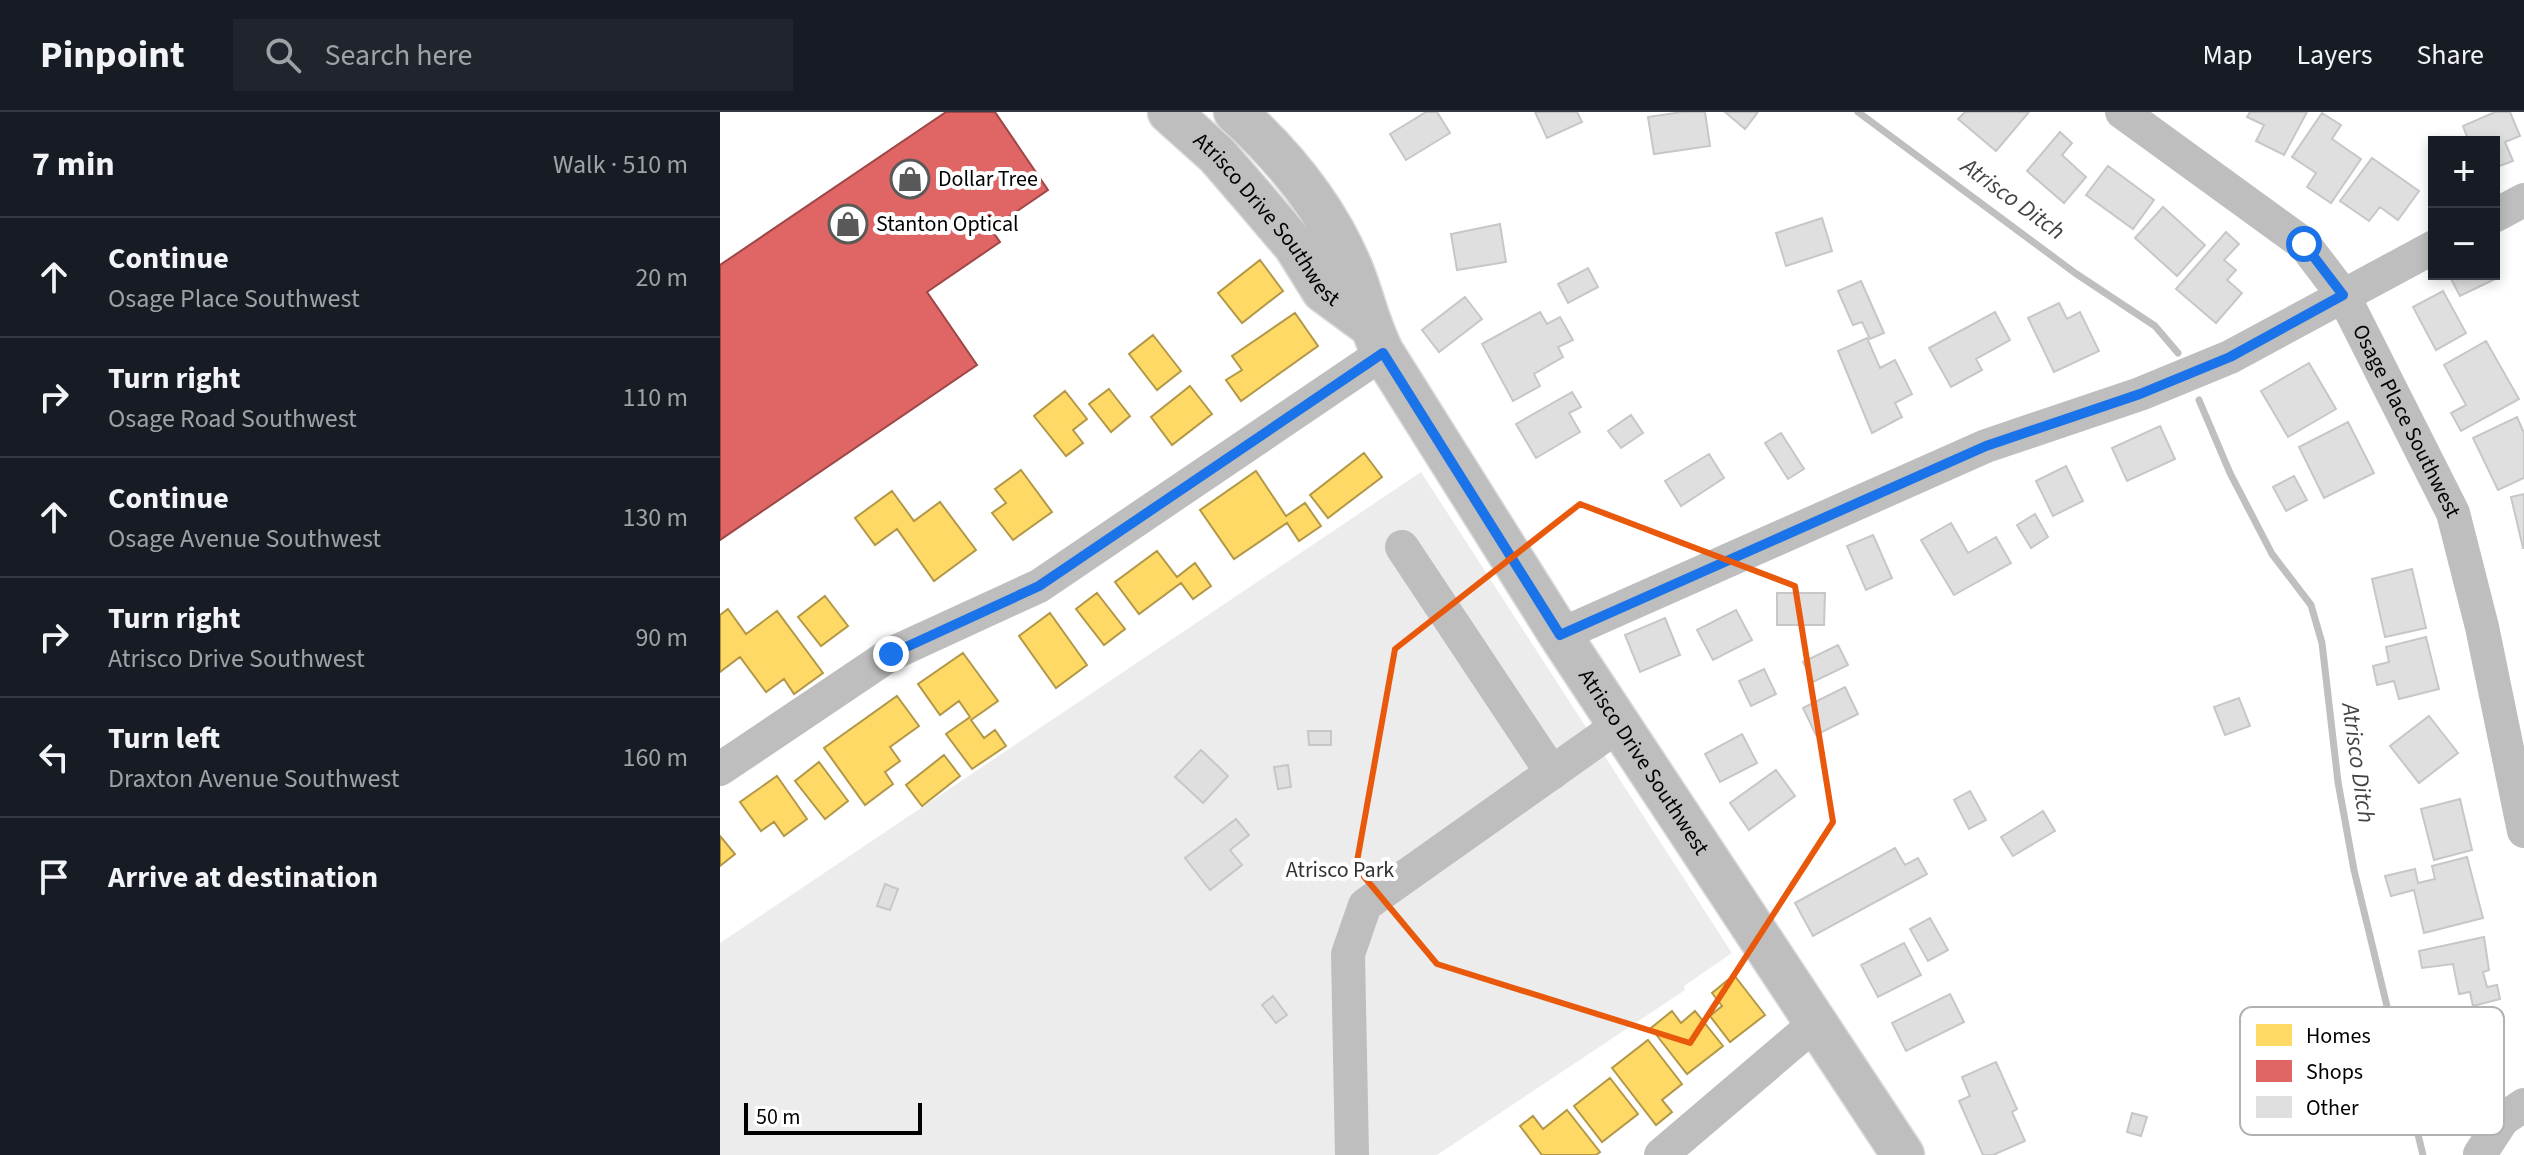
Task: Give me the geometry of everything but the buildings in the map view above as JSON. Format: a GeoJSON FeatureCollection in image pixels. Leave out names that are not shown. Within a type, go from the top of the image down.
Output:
{"type":"FeatureCollection","features":[{"type":"Feature","properties":{"kind":"main road","name":"Atrisco Drive Southwest"},"geometry":{"type":"LineString","coordinates":[[1169,112],[1217,155],[1255,199],[1295,246],[1323,291],[1376,339]]}},
{"type":"Feature","properties":{"kind":"main road","name":"Atrisco Drive Southwest"},"geometry":{"type":"LineString","coordinates":[[1235,112],[1292,172],[1330,224],[1353,273],[1376,339],[1560,635],[1903,1155]]}},
{"type":"Feature","properties":{"kind":"street","name":"Osage Place Southwest"},"geometry":{"type":"LineString","coordinates":[[2122,112],[2304,244],[2343,295],[2453,513],[2482,627],[2524,831]]}},
{"type":"Feature","properties":{"kind":"street"},"geometry":{"type":"LineString","coordinates":[[2500,213],[2524,200]]}},
{"type":"Feature","properties":{"kind":"street"},"geometry":{"type":"LineString","coordinates":[[1560,635],[1986,446],[2140,394],[2230,357],[2428,250]]}},
{"type":"Feature","properties":{"kind":"street"},"geometry":{"type":"LineString","coordinates":[[720,769],[891,654],[1039,586],[1376,339]]}},
{"type":"Feature","properties":{"kind":"street"},"geometry":{"type":"LineString","coordinates":[[1402,547],[1552,773]]}},
{"type":"Feature","properties":{"kind":"street"},"geometry":{"type":"LineString","coordinates":[[1352,1155],[1348,954],[1365,905],[1619,725]]}},
{"type":"Feature","properties":{"kind":"street"},"geometry":{"type":"LineString","coordinates":[[1661,1155],[1817,1022]]}},
{"type":"Feature","properties":{"kind":"street"},"geometry":{"type":"LineString","coordinates":[[2504,1118],[2524,1105]]}},
{"type":"Feature","properties":{"kind":"street"},"geometry":{"type":"LineString","coordinates":[[2480,1154],[2492,1135]]}},
{"type":"Feature","properties":{"kind":"highlighted area"},"geometry":{"type":"Polygon","coordinates":[[[1580,504],[1795,586],[1833,822],[1690,1043],[1437,964],[1356,867],[1395,649],[1580,504]]]}},
{"type":"Feature","properties":{"kind":"green space","name":"Atrisco Park"},"geometry":{"type":"Polygon","coordinates":[[[1421,472],[1732,953],[1684,986],[1685,990],[1437,1155],[720,1155],[720,943],[1421,472]]]}},
{"type":"Feature","properties":{"kind":"waterway","name":"Atrisco Ditch"},"geometry":{"type":"LineString","coordinates":[[1858,112],[2075,273],[2155,326],[2178,353]]}},
{"type":"Feature","properties":{"kind":"waterway","name":"Atrisco Ditch"},"geometry":{"type":"LineString","coordinates":[[2199,400],[2230,473],[2272,554],[2311,605],[2322,643],[2338,782],[2354,870],[2387,1007]]}},
{"type":"Feature","properties":{"kind":"waterway","name":"Atrisco Ditch"},"geometry":{"type":"LineString","coordinates":[[2418,1135],[2423,1155]]}},
{"type":"Feature","properties":{"kind":"place","name":"Dollar Tree"},"geometry":{"type":"Point","coordinates":[910,179]}},
{"type":"Feature","properties":{"kind":"place","name":"Stanton Optical"},"geometry":{"type":"Point","coordinates":[848,224]}},
{"type":"Feature","properties":{"kind":"route"},"geometry":{"type":"LineString","coordinates":[[891,654],[1039,586],[1383,353],[1560,635],[1986,446],[2140,394],[2230,357],[2343,295],[2304,244]]}}]}
